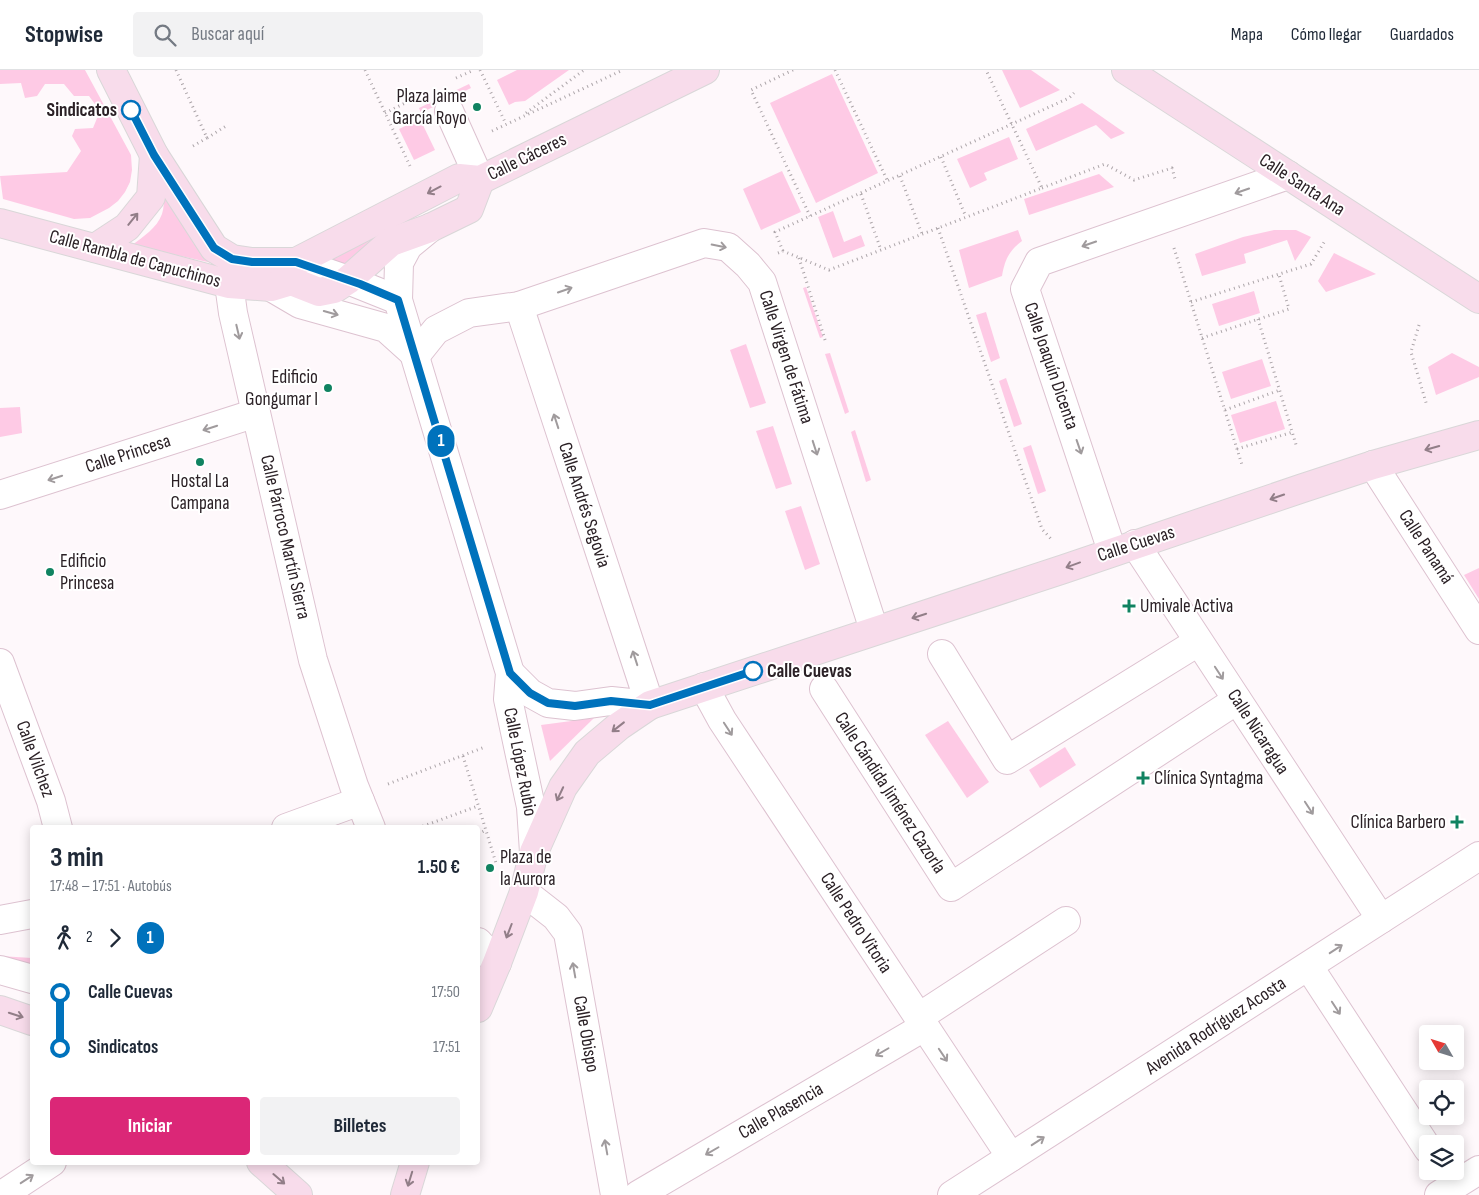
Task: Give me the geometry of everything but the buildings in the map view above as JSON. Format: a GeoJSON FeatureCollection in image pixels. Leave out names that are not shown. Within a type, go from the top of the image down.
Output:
{"type":"FeatureCollection","features":[{"type":"Feature","properties":{"kind":"main road"},"geometry":{"type":"LineString","coordinates":[[111,70],[154,155],[214,248],[232,259],[252,262],[296,262]]}},
{"type":"Feature","properties":{"kind":"main road","name":"Calle Cáceres"},"geometry":{"type":"LineString","coordinates":[[296,262],[459,178],[480,180],[705,70]]}},
{"type":"Feature","properties":{"kind":"main road","name":"Calle Santa Ana"},"geometry":{"type":"LineString","coordinates":[[1126,70],[1479,299]]}},
{"type":"Feature","properties":{"kind":"main road"},"geometry":{"type":"LineString","coordinates":[[95,248],[127,227],[151,197],[154,155]]}},
{"type":"Feature","properties":{"kind":"main road","name":"Calle López Rubio"},"geometry":{"type":"LineString","coordinates":[[271,287],[291,281],[320,292],[334,289],[348,280],[391,242],[430,228],[469,209],[480,180]]}},
{"type":"Feature","properties":{"kind":"main road","name":"Calle Rambla de Capuchinos"},"geometry":{"type":"LineString","coordinates":[[0,223],[229,284],[271,287]]}},
{"type":"Feature","properties":{"kind":"main road","name":"Calle Cuevas"},"geometry":{"type":"LineString","coordinates":[[480,1001],[488,974],[524,892],[534,852],[563,787],[587,753],[619,726],[650,705],[1373,465],[1479,434]]}},
{"type":"Feature","properties":{"kind":"main road"},"geometry":{"type":"LineString","coordinates":[[0,1010],[30,1020]]}},
{"type":"Feature","properties":{"kind":"main road"},"geometry":{"type":"LineString","coordinates":[[264,1165],[298,1195]]}},
{"type":"Feature","properties":{"kind":"main road"},"geometry":{"type":"LineString","coordinates":[[405,1195],[414,1165]]}},
{"type":"Feature","properties":{"kind":"street"},"geometry":{"type":"LineString","coordinates":[[449,111],[480,180]]}},
{"type":"Feature","properties":{"kind":"street","name":"Calle Joaquín Dicenta"},"geometry":{"type":"LineString","coordinates":[[1123,548],[1025,289],[1039,262],[1288,175]]}},
{"type":"Feature","properties":{"kind":"street","name":"Calle López Rubio"},"geometry":{"type":"LineString","coordinates":[[430,228],[408,246],[399,263],[398,300],[510,673],[508,699],[531,807],[534,852]]}},
{"type":"Feature","properties":{"kind":"street","name":"Calle Virgen de Fátima"},"geometry":{"type":"LineString","coordinates":[[416,355],[436,330],[469,312],[518,306],[704,243],[728,247],[748,265],[762,282],[874,630]]}},
{"type":"Feature","properties":{"kind":"street"},"geometry":{"type":"LineString","coordinates":[[296,262],[398,300]]}},
{"type":"Feature","properties":{"kind":"street","name":"Calle Párroco Martín Sierra"},"geometry":{"type":"LineString","coordinates":[[229,284],[233,312],[313,660],[357,794]]}},
{"type":"Feature","properties":{"kind":"street"},"geometry":{"type":"LineString","coordinates":[[271,287],[300,304],[386,328],[416,355]]}},
{"type":"Feature","properties":{"kind":"street","name":"Calle Andrés Segovia"},"geometry":{"type":"LineString","coordinates":[[518,306],[650,705]]}},
{"type":"Feature","properties":{"kind":"street","name":"Calle Princesa"},"geometry":{"type":"LineString","coordinates":[[0,495],[256,413]]}},
{"type":"Feature","properties":{"kind":"street","name":"Calle Panamá"},"geometry":{"type":"LineString","coordinates":[[1373,465],[1479,630]]}},
{"type":"Feature","properties":{"kind":"street","name":"Calle Nicaragua"},"geometry":{"type":"LineString","coordinates":[[1123,548],[1198,642],[1381,919]]}},
{"type":"Feature","properties":{"kind":"street"},"geometry":{"type":"LineString","coordinates":[[942,654],[1007,760],[1198,642]]}},
{"type":"Feature","properties":{"kind":"street","name":"Calle Vilchez"},"geometry":{"type":"LineString","coordinates":[[0,663],[52,801],[57,825]]}},
{"type":"Feature","properties":{"kind":"street","name":"Calle López Rubio"},"geometry":{"type":"LineString","coordinates":[[510,673],[530,693],[548,703],[575,706],[611,701],[650,705]]}},
{"type":"Feature","properties":{"kind":"street","name":"Calle Pedro Vitoria"},"geometry":{"type":"LineString","coordinates":[[704,687],[722,720],[1012,1158]]}},
{"type":"Feature","properties":{"kind":"street","name":"Calle Cándida Jiménez Cazorla"},"geometry":{"type":"LineString","coordinates":[[824,689],[951,887],[1237,700]]}},
{"type":"Feature","properties":{"kind":"street"},"geometry":{"type":"LineString","coordinates":[[292,825],[357,794],[370,825]]}},
{"type":"Feature","properties":{"kind":"street","name":"Avenida Rodríguez Acosta"},"geometry":{"type":"LineString","coordinates":[[952,1195],[1479,856]]}},
{"type":"Feature","properties":{"kind":"street","name":"Calle Obispo"},"geometry":{"type":"LineString","coordinates":[[524,892],[556,917],[568,933],[615,1195]]}},
{"type":"Feature","properties":{"kind":"street"},"geometry":{"type":"LineString","coordinates":[[0,920],[30,914]]}},
{"type":"Feature","properties":{"kind":"street","name":"Calle Plasencia"},"geometry":{"type":"LineString","coordinates":[[638,1195],[922,1022],[1066,921]]}},
{"type":"Feature","properties":{"kind":"street"},"geometry":{"type":"LineString","coordinates":[[480,948],[488,974]]}},
{"type":"Feature","properties":{"kind":"street"},"geometry":{"type":"LineString","coordinates":[[1309,967],[1419,1135]]}},
{"type":"Feature","properties":{"kind":"street"},"geometry":{"type":"LineString","coordinates":[[0,970],[30,978]]}},
{"type":"Feature","properties":{"kind":"street"},"geometry":{"type":"LineString","coordinates":[[2,1195],[47,1165]]}},
{"type":"Feature","properties":{"kind":"street"},"geometry":{"type":"LineString","coordinates":[[1444,1184],[1479,1170]]}},
{"type":"Feature","properties":{"kind":"path"},"geometry":{"type":"LineString","coordinates":[[176,70],[207,138]]}},
{"type":"Feature","properties":{"kind":"path"},"geometry":{"type":"LineString","coordinates":[[365,70],[412,170]]}},
{"type":"Feature","properties":{"kind":"path"},"geometry":{"type":"LineString","coordinates":[[480,70],[506,124]]}},
{"type":"Feature","properties":{"kind":"path"},"geometry":{"type":"LineString","coordinates":[[520,118],[584,70]]}},
{"type":"Feature","properties":{"kind":"path"},"geometry":{"type":"LineString","coordinates":[[793,70],[751,90],[810,216]]}},
{"type":"Feature","properties":{"kind":"path"},"geometry":{"type":"LineString","coordinates":[[835,70],[888,182]]}},
{"type":"Feature","properties":{"kind":"path"},"geometry":{"type":"LineString","coordinates":[[986,70],[1042,188]]}},
{"type":"Feature","properties":{"kind":"path"},"geometry":{"type":"LineString","coordinates":[[783,251],[775,232],[1012,125],[1069,98],[1074,93]]}},
{"type":"Feature","properties":{"kind":"path"},"geometry":{"type":"LineString","coordinates":[[193,146],[226,126]]}},
{"type":"Feature","properties":{"kind":"path"},"geometry":{"type":"LineString","coordinates":[[941,157],[966,218]]}},
{"type":"Feature","properties":{"kind":"path"},"geometry":{"type":"LineString","coordinates":[[775,254],[783,251],[830,270],[1105,164],[1134,180],[1172,168],[1186,210]]}},
{"type":"Feature","properties":{"kind":"path"},"geometry":{"type":"LineString","coordinates":[[900,176],[922,234]]}},
{"type":"Feature","properties":{"kind":"path"},"geometry":{"type":"LineString","coordinates":[[861,194],[881,250]]}},
{"type":"Feature","properties":{"kind":"path"},"geometry":{"type":"LineString","coordinates":[[938,228],[1042,529],[1057,545]]}},
{"type":"Feature","properties":{"kind":"path"},"geometry":{"type":"LineString","coordinates":[[1191,302],[1311,264],[1329,234]]}},
{"type":"Feature","properties":{"kind":"path"},"geometry":{"type":"LineString","coordinates":[[1174,248],[1242,465]]}},
{"type":"Feature","properties":{"kind":"path"},"geometry":{"type":"LineString","coordinates":[[799,257],[826,343]]}},
{"type":"Feature","properties":{"kind":"path"},"geometry":{"type":"LineString","coordinates":[[1202,338],[1289,309],[1278,275]]}},
{"type":"Feature","properties":{"kind":"path"},"geometry":{"type":"LineString","coordinates":[[1258,319],[1298,448]]}},
{"type":"Feature","properties":{"kind":"path"},"geometry":{"type":"LineString","coordinates":[[1418,326],[1411,352],[1428,406]]}},
{"type":"Feature","properties":{"kind":"path"},"geometry":{"type":"LineString","coordinates":[[1225,410],[1280,390]]}},
{"type":"Feature","properties":{"kind":"path"},"geometry":{"type":"LineString","coordinates":[[1238,449],[1293,432]]}},
{"type":"Feature","properties":{"kind":"path"},"geometry":{"type":"LineString","coordinates":[[357,794],[489,746]]}},
{"type":"Feature","properties":{"kind":"path"},"geometry":{"type":"LineString","coordinates":[[462,756],[498,870]]}},
{"type":"Feature","properties":{"kind":"path"},"geometry":{"type":"LineString","coordinates":[[426,825],[478,806]]}},
{"type":"Feature","properties":{"kind":"path"},"geometry":{"type":"LineString","coordinates":[[480,833],[486,830]]}},
{"type":"Feature","properties":{"kind":"shaded area"},"geometry":{"type":"Polygon","coordinates":[[[0,70],[85,70],[131,155],[132,170],[130,182],[118,201],[90,218],[74,219],[3,199],[0,176],[67,172],[81,151],[72,136],[75,129],[93,128],[100,111],[89,96],[74,96],[64,84],[45,84],[37,96],[25,98],[21,83],[0,84],[0,70]]]}},
{"type":"Feature","properties":{"kind":"shaded area"},"geometry":{"type":"Polygon","coordinates":[[[517,70],[569,70],[525,101],[509,105],[497,80],[517,70]]]}},
{"type":"Feature","properties":{"kind":"shaded area"},"geometry":{"type":"Polygon","coordinates":[[[1002,70],[1031,70],[1060,90],[1020,108],[1002,70]]]}},
{"type":"Feature","properties":{"kind":"shaded area"},"geometry":{"type":"Polygon","coordinates":[[[832,74],[878,173],[816,203],[770,103],[832,74]]]}},
{"type":"Feature","properties":{"kind":"shaded area"},"geometry":{"type":"Polygon","coordinates":[[[469,84],[471,88],[421,113],[419,108],[469,84]]]}},
{"type":"Feature","properties":{"kind":"shaded area"},"geometry":{"type":"Polygon","coordinates":[[[1082,103],[1125,133],[1111,139],[1096,125],[1036,151],[1026,129],[1082,103]]]}},
{"type":"Feature","properties":{"kind":"shaded area"},"geometry":{"type":"Polygon","coordinates":[[[420,119],[435,150],[414,160],[399,129],[420,119]]]}},
{"type":"Feature","properties":{"kind":"shaded area"},"geometry":{"type":"Polygon","coordinates":[[[1009,137],[1018,159],[984,173],[987,180],[970,188],[957,159],[1009,137]]]}},
{"type":"Feature","properties":{"kind":"shaded area"},"geometry":{"type":"Polygon","coordinates":[[[782,171],[801,212],[761,230],[743,189],[782,171]]]}},
{"type":"Feature","properties":{"kind":"shaded area"},"geometry":{"type":"Polygon","coordinates":[[[1099,174],[1114,187],[1029,215],[1024,199],[1099,174]]]}},
{"type":"Feature","properties":{"kind":"shaded area"},"geometry":{"type":"Polygon","coordinates":[[[164,194],[194,244],[212,263],[132,245],[157,224],[162,214],[164,194]]]}},
{"type":"Feature","properties":{"kind":"shaded area"},"geometry":{"type":"Polygon","coordinates":[[[833,211],[844,242],[861,235],[865,246],[833,258],[818,217],[833,211]]]}},
{"type":"Feature","properties":{"kind":"shaded area"},"geometry":{"type":"Polygon","coordinates":[[[407,214],[410,221],[387,236],[350,270],[317,259],[407,214]]]}},
{"type":"Feature","properties":{"kind":"shaded area"},"geometry":{"type":"Polygon","coordinates":[[[1018,230],[1022,241],[1008,256],[1002,276],[969,288],[959,250],[1018,230]]]}},
{"type":"Feature","properties":{"kind":"shaded area"},"geometry":{"type":"Polygon","coordinates":[[[1274,230],[1296,230],[1311,237],[1295,261],[1287,240],[1244,254],[1246,263],[1202,276],[1195,254],[1243,237],[1274,230]]]}},
{"type":"Feature","properties":{"kind":"shaded area"},"geometry":{"type":"Polygon","coordinates":[[[1334,253],[1376,274],[1326,292],[1318,281],[1334,253]]]}},
{"type":"Feature","properties":{"kind":"shaded area"},"geometry":{"type":"Polygon","coordinates":[[[806,287],[823,337],[820,338],[803,288],[806,287]]]}},
{"type":"Feature","properties":{"kind":"shaded area"},"geometry":{"type":"Polygon","coordinates":[[[1254,291],[1260,313],[1219,326],[1212,304],[1254,291]]]}},
{"type":"Feature","properties":{"kind":"shaded area"},"geometry":{"type":"Polygon","coordinates":[[[986,312],[1000,358],[991,362],[976,315],[986,312]]]}},
{"type":"Feature","properties":{"kind":"shaded area"},"geometry":{"type":"Polygon","coordinates":[[[746,344],[766,403],[750,408],[730,350],[746,344]]]}},
{"type":"Feature","properties":{"kind":"shaded area"},"geometry":{"type":"Polygon","coordinates":[[[830,353],[849,412],[845,414],[825,354],[830,353]]]}},
{"type":"Feature","properties":{"kind":"shaded area"},"geometry":{"type":"Polygon","coordinates":[[[1452,353],[1479,367],[1479,377],[1436,395],[1428,367],[1452,353]]]}},
{"type":"Feature","properties":{"kind":"shaded area"},"geometry":{"type":"Polygon","coordinates":[[[1262,359],[1271,386],[1231,399],[1222,372],[1262,359]]]}},
{"type":"Feature","properties":{"kind":"shaded area"},"geometry":{"type":"Polygon","coordinates":[[[1006,378],[1022,424],[1014,427],[999,381],[1006,378]]]}},
{"type":"Feature","properties":{"kind":"shaded area"},"geometry":{"type":"Polygon","coordinates":[[[1276,401],[1285,429],[1240,443],[1231,415],[1276,401]]]}},
{"type":"Feature","properties":{"kind":"shaded area"},"geometry":{"type":"Polygon","coordinates":[[[20,407],[22,433],[0,437],[0,408],[20,407]]]}},
{"type":"Feature","properties":{"kind":"shaded area"},"geometry":{"type":"Polygon","coordinates":[[[773,426],[792,484],[776,489],[756,431],[773,426]]]}},
{"type":"Feature","properties":{"kind":"shaded area"},"geometry":{"type":"Polygon","coordinates":[[[855,430],[871,480],[866,482],[851,432],[855,430]]]}},
{"type":"Feature","properties":{"kind":"shaded area"},"geometry":{"type":"Polygon","coordinates":[[[1031,445],[1046,491],[1038,494],[1023,448],[1031,445]]]}},
{"type":"Feature","properties":{"kind":"shaded area"},"geometry":{"type":"Polygon","coordinates":[[[801,506],[820,564],[805,570],[785,511],[801,506]]]}},
{"type":"Feature","properties":{"kind":"shaded area"},"geometry":{"type":"Polygon","coordinates":[[[1479,568],[1479,599],[1464,575],[1479,568]]]}},
{"type":"Feature","properties":{"kind":"shaded area"},"geometry":{"type":"Polygon","coordinates":[[[594,718],[550,761],[541,725],[594,718]]]}},
{"type":"Feature","properties":{"kind":"shaded area"},"geometry":{"type":"Polygon","coordinates":[[[948,721],[989,782],[967,798],[925,735],[948,721]]]}},
{"type":"Feature","properties":{"kind":"shaded area"},"geometry":{"type":"Polygon","coordinates":[[[1065,747],[1076,765],[1040,788],[1029,770],[1065,747]]]}},
{"type":"Feature","properties":{"kind":"shaded area"},"geometry":{"type":"Polygon","coordinates":[[[0,956],[30,958],[30,967],[0,958],[0,956]]]}},
{"type":"Feature","properties":{"kind":"bus line","name":"1"},"geometry":{"type":"LineString","coordinates":[[131,110],[154,155],[214,248],[232,259],[252,262],[296,262],[360,284],[398,300],[510,673],[530,693],[548,703],[575,706],[611,701],[650,705],[753,671]]}},
{"type":"Feature","properties":{"kind":"place","name":"Plaza Jaime García Royo"},"geometry":{"type":"Point","coordinates":[477,107]}},
{"type":"Feature","properties":{"kind":"place","name":"Sindicatos"},"geometry":{"type":"Point","coordinates":[131,110]}},
{"type":"Feature","properties":{"kind":"place","name":"Edificio Gongumar I"},"geometry":{"type":"Point","coordinates":[328,388]}},
{"type":"Feature","properties":{"kind":"place","name":"Hostal La Campana"},"geometry":{"type":"Point","coordinates":[200,462]}},
{"type":"Feature","properties":{"kind":"place","name":"Edificio Princesa"},"geometry":{"type":"Point","coordinates":[50,572]}},
{"type":"Feature","properties":{"kind":"place","name":"Umivale Activa"},"geometry":{"type":"Point","coordinates":[1129,606]}},
{"type":"Feature","properties":{"kind":"place","name":"Calle Cuevas"},"geometry":{"type":"Point","coordinates":[753,671]}},
{"type":"Feature","properties":{"kind":"place","name":"Clínica Syntagma"},"geometry":{"type":"Point","coordinates":[1143,778]}},
{"type":"Feature","properties":{"kind":"place","name":"Clínica Barbero"},"geometry":{"type":"Point","coordinates":[1457,822]}},
{"type":"Feature","properties":{"kind":"place","name":"Plaza de la Aurora"},"geometry":{"type":"Point","coordinates":[490,868]}}]}
